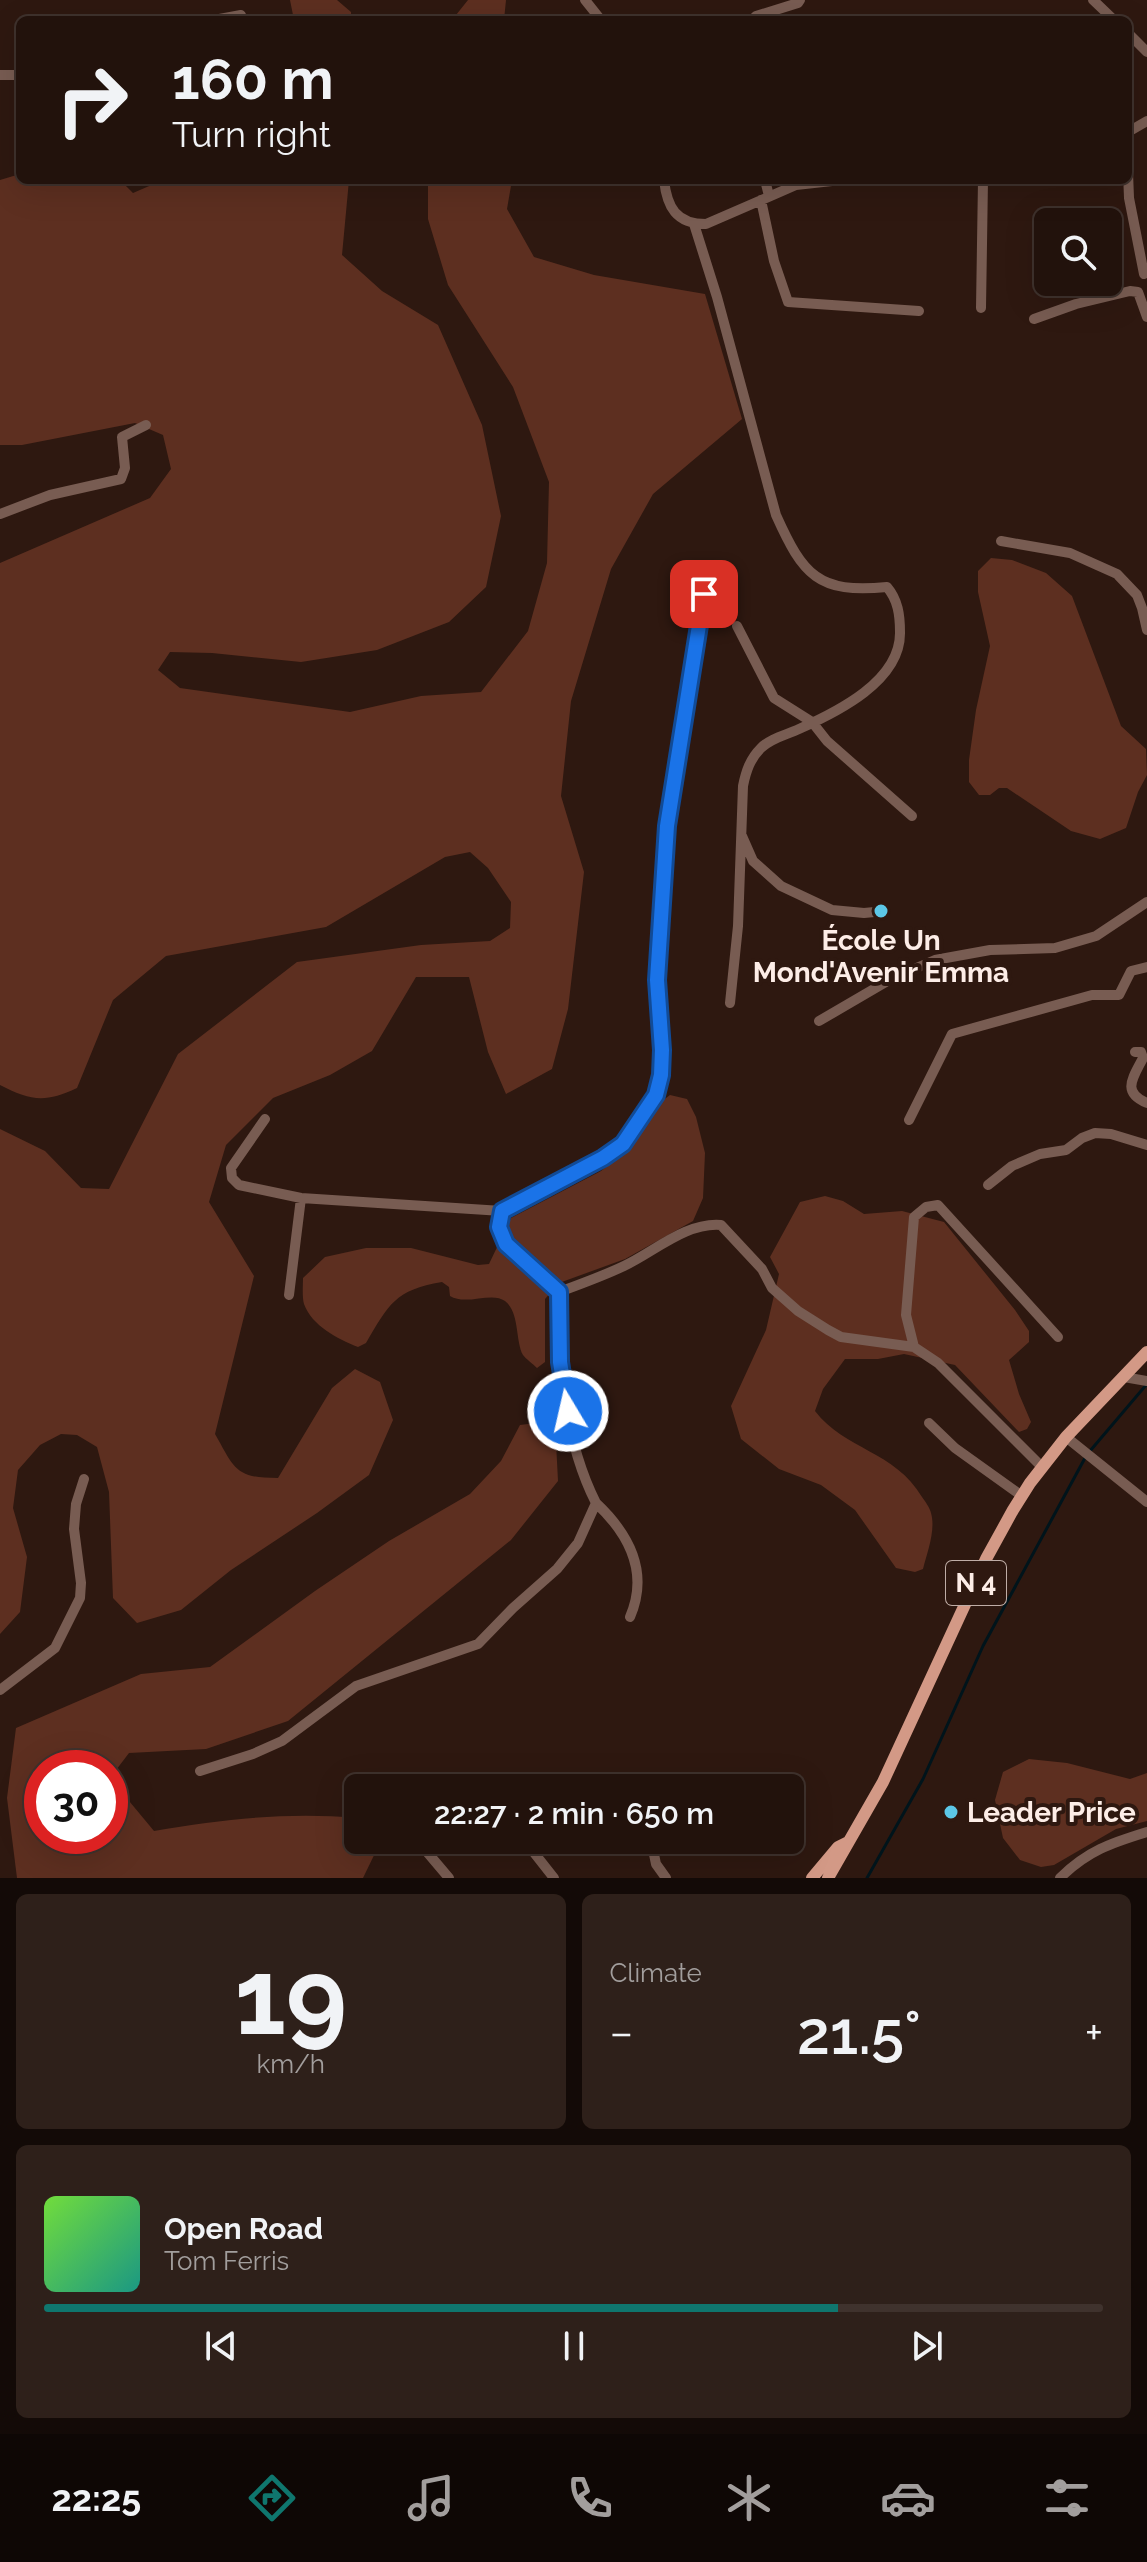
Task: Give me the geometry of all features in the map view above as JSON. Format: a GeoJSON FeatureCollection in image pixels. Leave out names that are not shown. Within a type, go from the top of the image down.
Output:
{"type":"FeatureCollection","features":[{"type":"Feature","properties":{"kind":"main road","name":"N 4"},"geometry":{"type":"LineString","coordinates":[[815,1877],[838,1847],[848,1842],[883,1782],[986,1559],[1022,1496],[1066,1437],[1147,1352]]}},
{"type":"Feature","properties":{"kind":"street"},"geometry":{"type":"LineString","coordinates":[[585,0],[598,16]]}},
{"type":"Feature","properties":{"kind":"street"},"geometry":{"type":"LineString","coordinates":[[756,16],[800,0]]}},
{"type":"Feature","properties":{"kind":"street"},"geometry":{"type":"LineString","coordinates":[[1093,0],[1110,16]]}},
{"type":"Feature","properties":{"kind":"street"},"geometry":{"type":"LineString","coordinates":[[236,16],[241,15]]}},
{"type":"Feature","properties":{"kind":"street"},"geometry":{"type":"LineString","coordinates":[[1132,37],[1147,52]]}},
{"type":"Feature","properties":{"kind":"street"},"geometry":{"type":"LineString","coordinates":[[665,184],[667,203],[675,215],[694,224],[706,224],[729,216],[803,184]]}},
{"type":"Feature","properties":{"kind":"street"},"geometry":{"type":"LineString","coordinates":[[765,184],[774,261],[788,302],[919,311]]}},
{"type":"Feature","properties":{"kind":"street"},"geometry":{"type":"LineString","coordinates":[[981,308],[983,184]]}},
{"type":"Feature","properties":{"kind":"street"},"geometry":{"type":"LineString","coordinates":[[1128,184],[1144,274]]}},
{"type":"Feature","properties":{"kind":"street"},"geometry":{"type":"LineString","coordinates":[[694,224],[776,515],[790,547],[805,568],[823,583],[858,590],[887,587],[896,598],[900,642],[894,661],[872,685],[841,707],[771,740],[752,759],[743,786],[738,926],[730,1003]]}},
{"type":"Feature","properties":{"kind":"street"},"geometry":{"type":"LineString","coordinates":[[1034,319],[1076,304],[1130,291],[1138,292],[1147,317]]}},
{"type":"Feature","properties":{"kind":"street"},"geometry":{"type":"LineString","coordinates":[[0,514],[50,495],[121,479],[125,468],[122,437],[146,425]]}},
{"type":"Feature","properties":{"kind":"street"},"geometry":{"type":"LineString","coordinates":[[1001,541],[1070,553],[1117,574],[1137,595],[1147,630]]}},
{"type":"Feature","properties":{"kind":"street"},"geometry":{"type":"LineString","coordinates":[[265,1119],[231,1168],[232,1178],[239,1185],[301,1198],[502,1211],[603,1158],[623,1144],[656,1095],[661,1075],[657,980],[667,826],[704,594]]}},
{"type":"Feature","properties":{"kind":"street"},"geometry":{"type":"LineString","coordinates":[[737,626],[774,698],[812,722],[827,741],[912,816]]}},
{"type":"Feature","properties":{"kind":"street"},"geometry":{"type":"LineString","coordinates":[[741,834],[753,861],[781,886],[832,910],[885,911]]}},
{"type":"Feature","properties":{"kind":"street"},"geometry":{"type":"LineString","coordinates":[[819,1021],[891,979],[935,960],[990,950],[1055,948],[1096,936],[1147,902]]}},
{"type":"Feature","properties":{"kind":"street"},"geometry":{"type":"LineString","coordinates":[[909,1120],[952,1034],[1092,995],[1119,995],[1131,971],[1147,967]]}},
{"type":"Feature","properties":{"kind":"street"},"geometry":{"type":"LineString","coordinates":[[1135,1052],[1141,1052],[1143,1058],[1131,1082],[1132,1092],[1136,1098],[1147,1103]]}},
{"type":"Feature","properties":{"kind":"street"},"geometry":{"type":"LineString","coordinates":[[988,1185],[1012,1166],[1040,1154],[1066,1150],[1095,1133],[1111,1134],[1147,1145]]}},
{"type":"Feature","properties":{"kind":"street"},"geometry":{"type":"LineString","coordinates":[[289,1295],[301,1198]]}},
{"type":"Feature","properties":{"kind":"street"},"geometry":{"type":"LineString","coordinates":[[914,1347],[906,1315],[914,1217],[926,1207],[938,1205],[1058,1337]]}},
{"type":"Feature","properties":{"kind":"street"},"geometry":{"type":"LineString","coordinates":[[502,1211],[499,1227],[506,1244],[559,1292],[560,1362],[572,1435],[587,1485],[596,1503],[618,1526],[635,1564],[639,1592],[630,1617]]}},
{"type":"Feature","properties":{"kind":"street"},"geometry":{"type":"LineString","coordinates":[[559,1292],[625,1266],[684,1233],[712,1224],[721,1225],[762,1269],[772,1288],[798,1311],[841,1337],[914,1347],[938,1363],[1042,1467]]}},
{"type":"Feature","properties":{"kind":"street"},"geometry":{"type":"LineString","coordinates":[[1124,1377],[1147,1381]]}},
{"type":"Feature","properties":{"kind":"street"},"geometry":{"type":"LineString","coordinates":[[929,1423],[955,1448],[1022,1496]]}},
{"type":"Feature","properties":{"kind":"street"},"geometry":{"type":"LineString","coordinates":[[1066,1437],[1147,1502]]}},
{"type":"Feature","properties":{"kind":"street"},"geometry":{"type":"LineString","coordinates":[[0,1690],[55,1648],[80,1598],[74,1529],[76,1504],[84,1479]]}},
{"type":"Feature","properties":{"kind":"street"},"geometry":{"type":"LineString","coordinates":[[200,1771],[282,1741],[356,1686],[478,1644],[557,1569],[578,1543],[596,1503]]}},
{"type":"Feature","properties":{"kind":"street"},"geometry":{"type":"LineString","coordinates":[[1060,1878],[1078,1860],[1106,1845],[1147,1832]]}},
{"type":"Feature","properties":{"kind":"street"},"geometry":{"type":"LineString","coordinates":[[429,1854],[449,1878]]}},
{"type":"Feature","properties":{"kind":"street"},"geometry":{"type":"LineString","coordinates":[[535,1854],[554,1878]]}},
{"type":"Feature","properties":{"kind":"street"},"geometry":{"type":"LineString","coordinates":[[654,1854],[657,1867],[666,1878]]}},
{"type":"Feature","properties":{"kind":"shaded area"},"geometry":{"type":"Polygon","coordinates":[[[290,0],[337,0],[351,12],[351,16],[293,16],[290,0]]]}},
{"type":"Feature","properties":{"kind":"shaded area"},"geometry":{"type":"Polygon","coordinates":[[[468,0],[506,0],[504,16],[455,16],[468,0]]]}},
{"type":"Feature","properties":{"kind":"shaded area"},"geometry":{"type":"Polygon","coordinates":[[[16,175],[16,184],[124,184],[133,193],[154,184],[349,184],[342,255],[382,291],[438,325],[482,425],[501,516],[486,587],[449,622],[377,650],[301,662],[170,652],[158,670],[180,688],[350,712],[421,696],[481,692],[528,631],[547,563],[549,482],[513,387],[448,285],[428,219],[428,184],[511,184],[507,209],[534,257],[594,275],[705,294],[742,419],[653,494],[611,569],[571,701],[561,796],[584,872],[568,1009],[552,1069],[506,1094],[488,1052],[469,977],[416,977],[372,1051],[330,1075],[273,1098],[226,1145],[209,1202],[254,1276],[215,1434],[238,1469],[253,1476],[278,1478],[332,1388],[355,1369],[380,1382],[393,1420],[369,1475],[231,1570],[181,1610],[137,1623],[113,1598],[109,1492],[97,1447],[77,1435],[61,1434],[40,1445],[18,1470],[13,1508],[27,1557],[20,1612],[0,1634],[0,1129],[45,1151],[81,1188],[109,1189],[178,1054],[297,962],[421,945],[490,941],[510,928],[511,902],[488,868],[470,852],[445,857],[326,927],[166,956],[113,1000],[77,1088],[56,1096],[38,1098],[0,1085],[0,563],[150,498],[171,469],[163,435],[135,423],[22,445],[0,445],[0,180],[16,175]]]}},
{"type":"Feature","properties":{"kind":"shaded area"},"geometry":{"type":"Polygon","coordinates":[[[991,558],[1012,560],[1046,573],[1072,596],[1121,726],[1146,749],[1147,775],[1126,828],[1100,839],[1071,831],[1007,788],[999,788],[990,795],[979,795],[969,782],[976,710],[990,646],[978,592],[978,571],[991,558]]]}},
{"type":"Feature","properties":{"kind":"shaded area"},"geometry":{"type":"Polygon","coordinates":[[[670,1095],[687,1099],[696,1117],[705,1153],[703,1198],[693,1221],[625,1259],[559,1283],[545,1299],[545,1362],[537,1368],[523,1355],[513,1312],[505,1301],[493,1297],[456,1299],[450,1296],[449,1287],[442,1282],[414,1289],[395,1301],[366,1343],[358,1347],[326,1331],[308,1312],[303,1301],[303,1278],[325,1257],[366,1248],[411,1248],[478,1265],[489,1264],[511,1218],[601,1171],[633,1144],[658,1104],[670,1095]]]}},
{"type":"Feature","properties":{"kind":"shaded area"},"geometry":{"type":"Polygon","coordinates":[[[825,1196],[843,1201],[864,1214],[902,1211],[944,1222],[1029,1331],[1029,1342],[1009,1360],[1031,1422],[1027,1429],[1019,1432],[955,1365],[904,1354],[878,1359],[845,1359],[823,1389],[815,1411],[841,1434],[898,1470],[911,1482],[930,1509],[930,1541],[923,1569],[915,1572],[896,1568],[855,1510],[821,1485],[779,1469],[741,1439],[731,1406],[766,1330],[779,1274],[770,1257],[800,1202],[825,1196]]]}},
{"type":"Feature","properties":{"kind":"shaded area"},"geometry":{"type":"Polygon","coordinates":[[[536,1423],[556,1442],[558,1481],[511,1540],[288,1721],[206,1749],[129,1753],[128,1750],[24,1750],[24,1854],[128,1854],[128,1800],[154,1831],[256,1818],[344,1817],[344,1854],[375,1854],[363,1878],[17,1878],[7,1798],[16,1728],[141,1674],[210,1667],[389,1541],[470,1494],[501,1461],[520,1425],[536,1423]]]}},
{"type":"Feature","properties":{"kind":"shaded area"},"geometry":{"type":"Polygon","coordinates":[[[1029,1759],[1067,1763],[1130,1779],[1147,1773],[1147,1821],[1116,1829],[1054,1865],[1041,1867],[1020,1860],[1003,1838],[995,1800],[1003,1772],[1029,1759]]]}},
{"type":"Feature","properties":{"kind":"waterway"},"geometry":{"type":"LineString","coordinates":[[1090,1451],[1147,1384]]}},
{"type":"Feature","properties":{"kind":"waterway"},"geometry":{"type":"LineString","coordinates":[[867,1878],[923,1779],[983,1646],[1085,1458]]}},
{"type":"Feature","properties":{"kind":"place","name":"École Un Mond'Avenir Emma"},"geometry":{"type":"Point","coordinates":[881,911]}},
{"type":"Feature","properties":{"kind":"place","name":"Leader Price"},"geometry":{"type":"Point","coordinates":[951,1812]}},
{"type":"Feature","properties":{"kind":"route"},"geometry":{"type":"LineString","coordinates":[[568,1411],[560,1362],[559,1292],[506,1244],[499,1227],[505,1207],[530,1197],[623,1144],[656,1095],[661,1075],[657,980],[667,826],[704,594]]}}]}
